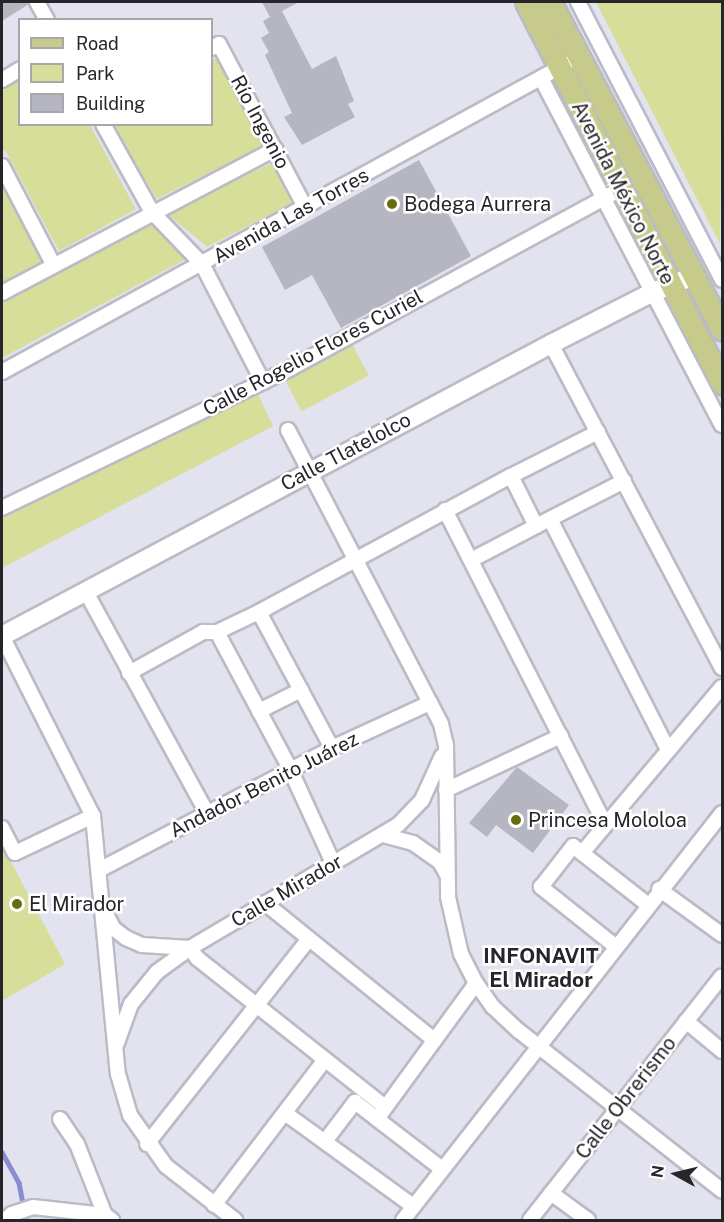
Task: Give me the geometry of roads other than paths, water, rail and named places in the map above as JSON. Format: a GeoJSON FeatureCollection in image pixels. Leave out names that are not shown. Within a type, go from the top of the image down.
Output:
{"type":"FeatureCollection","features":[{"type":"Feature","properties":{"kind":"main road","name":"Avenida México Norte"},"geometry":{"type":"LineString","coordinates":[[526,2],[560,68],[612,194],[661,289],[723,384]]}},
{"type":"Feature","properties":{"kind":"main road","name":"Avenida México Norte"},"geometry":{"type":"LineString","coordinates":[[550,2],[723,330]]}},
{"type":"Feature","properties":{"kind":"street"},"geometry":{"type":"LineString","coordinates":[[37,2],[46,18]]}},
{"type":"Feature","properties":{"kind":"street"},"geometry":{"type":"LineString","coordinates":[[578,2],[720,270],[694,276]]}},
{"type":"Feature","properties":{"kind":"street","name":"Río Ingenio"},"geometry":{"type":"LineString","coordinates":[[213,47],[219,44],[304,207]]}},
{"type":"Feature","properties":{"kind":"street","name":"Avenida Las Torres"},"geometry":{"type":"LineString","coordinates":[[2,372],[579,57]]}},
{"type":"Feature","properties":{"kind":"street"},"geometry":{"type":"LineString","coordinates":[[2,80],[18,70]]}},
{"type":"Feature","properties":{"kind":"street","name":"Avenida México Norte"},"geometry":{"type":"LineString","coordinates":[[541,78],[612,194]]}},
{"type":"Feature","properties":{"kind":"street"},"geometry":{"type":"LineString","coordinates":[[105,126],[152,212],[202,264],[263,382]]}},
{"type":"Feature","properties":{"kind":"street"},"geometry":{"type":"LineString","coordinates":[[2,293],[274,149]]}},
{"type":"Feature","properties":{"kind":"street"},"geometry":{"type":"LineString","coordinates":[[2,166],[53,264]]}},
{"type":"Feature","properties":{"kind":"street","name":"Calle Rogelio Flores Curiel"},"geometry":{"type":"LineString","coordinates":[[2,508],[263,382],[612,194]]}},
{"type":"Feature","properties":{"kind":"street","name":"Calle Tlatelolco"},"geometry":{"type":"LineString","coordinates":[[2,636],[551,344],[661,289],[694,276]]}},
{"type":"Feature","properties":{"kind":"street","name":"Avenida México Norte"},"geometry":{"type":"LineString","coordinates":[[661,289],[723,425]]}},
{"type":"Feature","properties":{"kind":"street"},"geometry":{"type":"LineString","coordinates":[[551,344],[723,668]]}},
{"type":"Feature","properties":{"kind":"street"},"geometry":{"type":"LineString","coordinates":[[288,430],[358,559],[430,703],[446,744],[446,873],[453,925],[476,983],[493,1006],[537,1046],[723,1191]]}},
{"type":"Feature","properties":{"kind":"street"},"geometry":{"type":"LineString","coordinates":[[129,673],[203,632],[217,632],[259,612],[445,510],[598,432]]}},
{"type":"Feature","properties":{"kind":"street"},"geometry":{"type":"LineString","coordinates":[[511,476],[536,526]]}},
{"type":"Feature","properties":{"kind":"street"},"geometry":{"type":"LineString","coordinates":[[471,560],[624,481]]}},
{"type":"Feature","properties":{"kind":"street"},"geometry":{"type":"LineString","coordinates":[[445,510],[605,824]]}},
{"type":"Feature","properties":{"kind":"street"},"geometry":{"type":"LineString","coordinates":[[550,519],[668,750]]}},
{"type":"Feature","properties":{"kind":"street"},"geometry":{"type":"LineString","coordinates":[[86,592],[207,813]]}},
{"type":"Feature","properties":{"kind":"street"},"geometry":{"type":"LineString","coordinates":[[259,612],[332,748]]}},
{"type":"Feature","properties":{"kind":"street"},"geometry":{"type":"LineString","coordinates":[[217,632],[290,769],[333,863]]}},
{"type":"Feature","properties":{"kind":"street"},"geometry":{"type":"LineString","coordinates":[[2,636],[83,789],[93,816],[99,870],[99,899],[122,1094],[147,1144],[183,1182],[235,1221]]}},
{"type":"Feature","properties":{"kind":"street"},"geometry":{"type":"LineString","coordinates":[[582,853],[723,687]]}},
{"type":"Feature","properties":{"kind":"street"},"geometry":{"type":"LineString","coordinates":[[259,711],[301,690]]}},
{"type":"Feature","properties":{"kind":"street","name":"Andador Benito Juárez"},"geometry":{"type":"LineString","coordinates":[[99,870],[290,769],[430,703]]}},
{"type":"Feature","properties":{"kind":"street"},"geometry":{"type":"LineString","coordinates":[[446,790],[561,736]]}},
{"type":"Feature","properties":{"kind":"street","name":"Calle Mirador"},"geometry":{"type":"LineString","coordinates":[[115,1048],[131,1004],[141,988],[190,948],[383,835],[422,800],[439,768],[446,744]]}},
{"type":"Feature","properties":{"kind":"street"},"geometry":{"type":"LineString","coordinates":[[403,1221],[647,904],[723,813]]}},
{"type":"Feature","properties":{"kind":"street"},"geometry":{"type":"LineString","coordinates":[[2,828],[15,853],[93,816]]}},
{"type":"Feature","properties":{"kind":"street"},"geometry":{"type":"LineString","coordinates":[[383,835],[413,843],[440,862],[446,873]]}},
{"type":"Feature","properties":{"kind":"street"},"geometry":{"type":"LineString","coordinates":[[615,946],[541,887],[573,846],[647,904]]}},
{"type":"Feature","properties":{"kind":"street"},"geometry":{"type":"LineString","coordinates":[[659,890],[723,935]]}},
{"type":"Feature","properties":{"kind":"street"},"geometry":{"type":"LineString","coordinates":[[99,899],[113,928],[126,938],[142,945],[190,948],[325,1060],[442,1168]]}},
{"type":"Feature","properties":{"kind":"street"},"geometry":{"type":"LineString","coordinates":[[265,903],[434,1040]]}},
{"type":"Feature","properties":{"kind":"street"},"geometry":{"type":"LineString","coordinates":[[147,1144],[309,939]]}},
{"type":"Feature","properties":{"kind":"street","name":"Calle Obrerismo"},"geometry":{"type":"LineString","coordinates":[[530,1221],[723,976]]}},
{"type":"Feature","properties":{"kind":"street"},"geometry":{"type":"LineString","coordinates":[[381,1113],[476,983]]}},
{"type":"Feature","properties":{"kind":"street"},"geometry":{"type":"LineString","coordinates":[[686,1021],[723,1051]]}},
{"type":"Feature","properties":{"kind":"street"},"geometry":{"type":"LineString","coordinates":[[214,1205],[325,1060]]}},
{"type":"Feature","properties":{"kind":"street"},"geometry":{"type":"LineString","coordinates":[[326,1140],[355,1102],[381,1113]]}},
{"type":"Feature","properties":{"kind":"street"},"geometry":{"type":"LineString","coordinates":[[285,1113],[326,1140],[413,1206]]}},
{"type":"Feature","properties":{"kind":"street"},"geometry":{"type":"LineString","coordinates":[[60,1119],[77,1144],[108,1218]]}},
{"type":"Feature","properties":{"kind":"street"},"geometry":{"type":"LineString","coordinates":[[551,1193],[588,1221]]}},
{"type":"Feature","properties":{"kind":"street"},"geometry":{"type":"LineString","coordinates":[[9,1217],[33,1207],[108,1218]]}},
{"type":"Feature","properties":{"kind":"waterway"},"geometry":{"type":"LineString","coordinates":[[2,1152],[19,1183],[26,1220]]}},
{"type":"Feature","properties":{"kind":"place","name":"Bodega Aurrera"},"geometry":{"type":"Point","coordinates":[392,204]}},
{"type":"Feature","properties":{"kind":"place","name":"Princesa Mololoa"},"geometry":{"type":"Point","coordinates":[516,820]}},
{"type":"Feature","properties":{"kind":"place","name":"El Mirador"},"geometry":{"type":"Point","coordinates":[17,904]}},
{"type":"Feature","properties":{"kind":"district","name":"INFONAVIT El Mirador"},"geometry":{"type":"Point","coordinates":[541,968]}}]}
